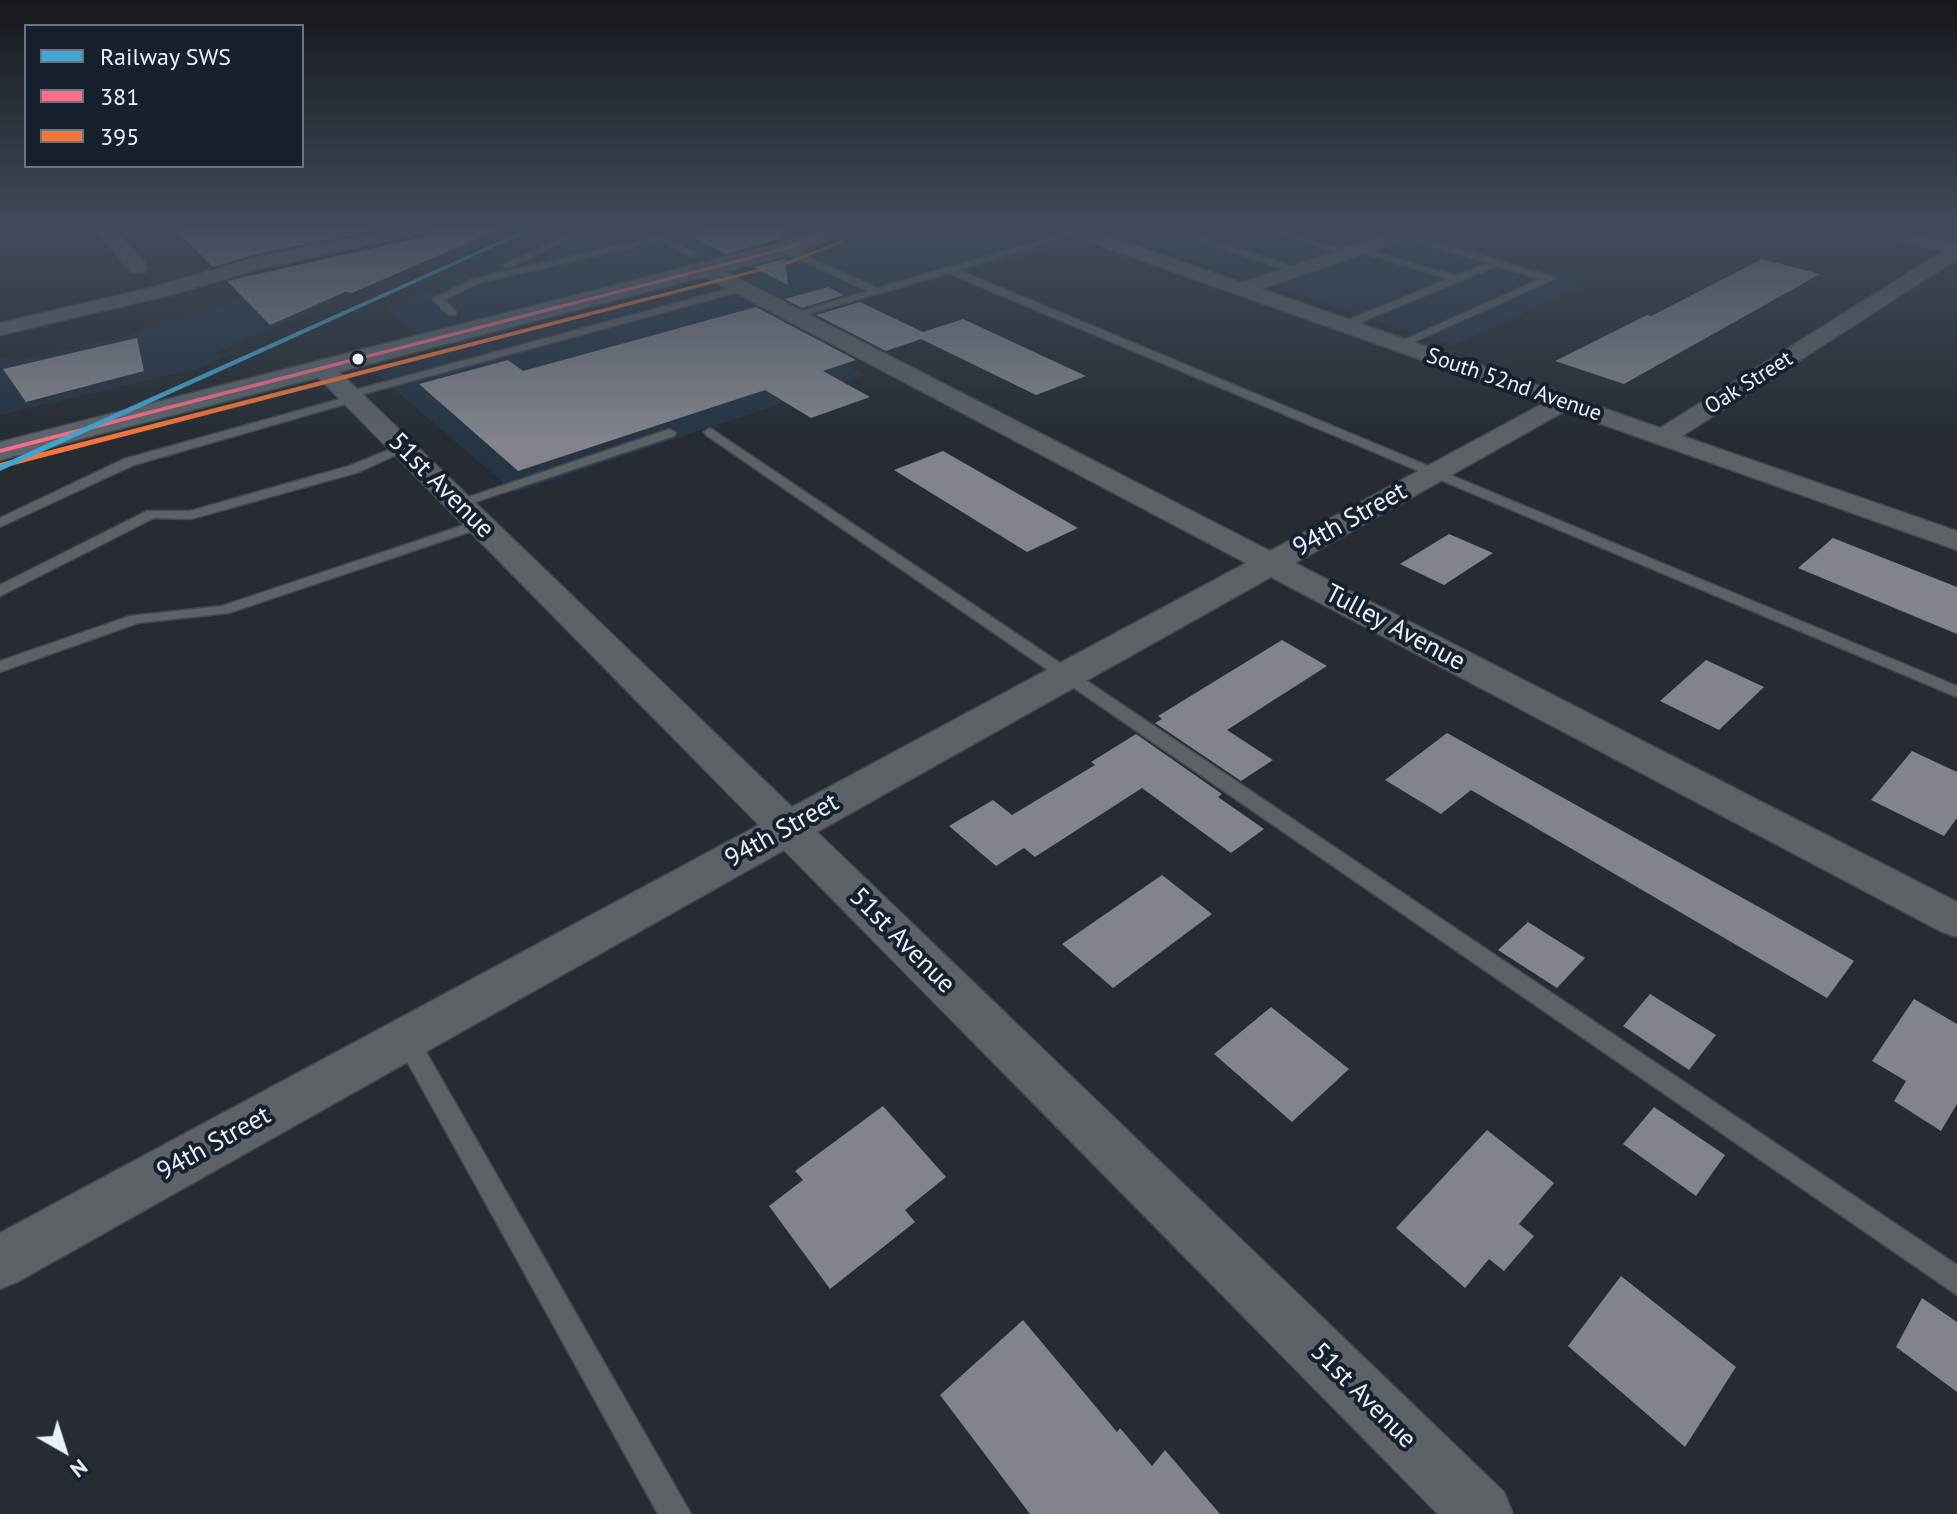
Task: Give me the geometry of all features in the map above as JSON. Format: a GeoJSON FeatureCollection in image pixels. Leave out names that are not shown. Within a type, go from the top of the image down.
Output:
{"type":"FeatureCollection","features":[{"type":"Feature","properties":{"kind":"main road"},"geometry":{"type":"LineString","coordinates":[[29,418],[515,300]]}},
{"type":"Feature","properties":{"kind":"main road"},"geometry":{"type":"LineString","coordinates":[[0,451],[341,387],[588,300]]}},
{"type":"Feature","properties":{"kind":"street"},"geometry":{"type":"LineString","coordinates":[[0,329],[126,300]]}},
{"type":"Feature","properties":{"kind":"street","name":"Tulley Avenue"},"geometry":{"type":"LineString","coordinates":[[765,300],[1957,921]]}},
{"type":"Feature","properties":{"kind":"street","name":"South 52nd Avenue"},"geometry":{"type":"LineString","coordinates":[[1273,300],[1957,541]]}},
{"type":"Feature","properties":{"kind":"street","name":"Oak Street"},"geometry":{"type":"LineString","coordinates":[[1663,437],[1879,300]]}},
{"type":"Feature","properties":{"kind":"street","name":"51st Avenue"},"geometry":{"type":"LineString","coordinates":[[341,387],[1482,1514]]}},
{"type":"Feature","properties":{"kind":"street","name":"94th Street"},"geometry":{"type":"LineString","coordinates":[[0,1262],[1564,402]]}},
{"type":"Feature","properties":{"kind":"lane"},"geometry":{"type":"LineString","coordinates":[[438,300],[452,313]]}},
{"type":"Feature","properties":{"kind":"lane"},"geometry":{"type":"LineString","coordinates":[[0,523],[129,462],[341,387],[696,300]]}},
{"type":"Feature","properties":{"kind":"lane"},"geometry":{"type":"LineString","coordinates":[[794,315],[846,300]]}},
{"type":"Feature","properties":{"kind":"lane"},"geometry":{"type":"LineString","coordinates":[[1020,300],[1957,692]]}},
{"type":"Feature","properties":{"kind":"lane"},"geometry":{"type":"LineString","coordinates":[[1345,325],[1407,300]]}},
{"type":"Feature","properties":{"kind":"lane"},"geometry":{"type":"LineString","coordinates":[[1401,345],[1503,300]]}},
{"type":"Feature","properties":{"kind":"lane"},"geometry":{"type":"LineString","coordinates":[[710,432],[1957,1281]]}},
{"type":"Feature","properties":{"kind":"lane"},"geometry":{"type":"LineString","coordinates":[[0,667],[136,619],[224,610],[670,433]]}},
{"type":"Feature","properties":{"kind":"lane"},"geometry":{"type":"LineString","coordinates":[[0,591],[152,514],[191,515],[354,469],[403,449]]}},
{"type":"Feature","properties":{"kind":"lane"},"geometry":{"type":"LineString","coordinates":[[406,1038],[675,1514]]}},
{"type":"Feature","properties":{"kind":"shaded area"},"geometry":{"type":"Polygon","coordinates":[[[237,300],[337,300],[210,356],[236,351],[200,368],[0,415],[0,358],[17,361],[128,336],[154,324],[237,300]]]}},
{"type":"Feature","properties":{"kind":"shaded area"},"geometry":{"type":"Polygon","coordinates":[[[406,300],[864,300],[770,325],[865,375],[515,493],[371,369],[441,351],[396,318],[388,308],[406,300]]]}},
{"type":"Feature","properties":{"kind":"shaded area"},"geometry":{"type":"Polygon","coordinates":[[[1312,300],[1553,300],[1453,346],[1312,300]]]}},
{"type":"Feature","properties":{"kind":"building"},"geometry":{"type":"Polygon","coordinates":[[[245,300],[328,300],[270,325],[245,300]]]}},
{"type":"Feature","properties":{"kind":"building"},"geometry":{"type":"Polygon","coordinates":[[[786,300],[829,300],[802,308],[786,300]]]}},
{"type":"Feature","properties":{"kind":"building"},"geometry":{"type":"Polygon","coordinates":[[[1683,300],[1774,300],[1624,384],[1555,361],[1647,315],[1651,316],[1683,300]]]}},
{"type":"Feature","properties":{"kind":"building"},"geometry":{"type":"Polygon","coordinates":[[[860,302],[923,332],[963,319],[1086,376],[1036,395],[921,339],[886,351],[816,315],[860,302]]]}},
{"type":"Feature","properties":{"kind":"building"},"geometry":{"type":"Polygon","coordinates":[[[756,307],[856,360],[823,371],[870,397],[811,418],[765,390],[518,471],[419,384],[508,360],[523,371],[756,307]]]}},
{"type":"Feature","properties":{"kind":"building"},"geometry":{"type":"Polygon","coordinates":[[[137,338],[144,371],[26,402],[3,369],[137,338]]]}},
{"type":"Feature","properties":{"kind":"building"},"geometry":{"type":"Polygon","coordinates":[[[943,451],[1078,528],[1027,552],[894,470],[943,451]]]}},
{"type":"Feature","properties":{"kind":"building"},"geometry":{"type":"Polygon","coordinates":[[[1449,534],[1493,553],[1444,585],[1400,564],[1449,534]]]}},
{"type":"Feature","properties":{"kind":"building"},"geometry":{"type":"Polygon","coordinates":[[[1833,538],[1957,587],[1957,634],[1798,568],[1833,538]]]}},
{"type":"Feature","properties":{"kind":"building"},"geometry":{"type":"Polygon","coordinates":[[[1282,640],[1327,666],[1227,730],[1273,760],[1241,781],[1155,723],[1162,719],[1158,716],[1282,640]]]}},
{"type":"Feature","properties":{"kind":"building"},"geometry":{"type":"Polygon","coordinates":[[[1706,660],[1764,687],[1719,730],[1660,701],[1706,660]]]}},
{"type":"Feature","properties":{"kind":"building"},"geometry":{"type":"Polygon","coordinates":[[[1447,733],[1854,961],[1827,998],[1471,790],[1441,814],[1385,780],[1447,733]]]}},
{"type":"Feature","properties":{"kind":"building"},"geometry":{"type":"Polygon","coordinates":[[[1136,734],[1222,794],[1218,797],[1264,829],[1231,853],[1142,788],[1035,857],[1024,848],[996,866],[949,826],[993,800],[1012,815],[1095,765],[1091,762],[1136,734]]]}},
{"type":"Feature","properties":{"kind":"building"},"geometry":{"type":"Polygon","coordinates":[[[1912,751],[1957,772],[1957,818],[1944,836],[1871,800],[1912,751]]]}},
{"type":"Feature","properties":{"kind":"building"},"geometry":{"type":"Polygon","coordinates":[[[1162,875],[1212,914],[1113,988],[1062,944],[1162,875]]]}},
{"type":"Feature","properties":{"kind":"building"},"geometry":{"type":"Polygon","coordinates":[[[1528,922],[1585,958],[1557,988],[1498,950],[1528,922]]]}},
{"type":"Feature","properties":{"kind":"building"},"geometry":{"type":"Polygon","coordinates":[[[1650,994],[1716,1035],[1689,1070],[1623,1026],[1650,994]]]}},
{"type":"Feature","properties":{"kind":"building"},"geometry":{"type":"Polygon","coordinates":[[[1914,999],[1957,1024],[1957,1104],[1941,1131],[1894,1101],[1906,1081],[1872,1061],[1914,999]]]}},
{"type":"Feature","properties":{"kind":"building"},"geometry":{"type":"Polygon","coordinates":[[[1271,1007],[1349,1069],[1292,1122],[1214,1054],[1271,1007]]]}},
{"type":"Feature","properties":{"kind":"building"},"geometry":{"type":"Polygon","coordinates":[[[883,1106],[946,1177],[905,1210],[915,1222],[830,1289],[769,1206],[803,1180],[795,1171],[883,1106]]]}},
{"type":"Feature","properties":{"kind":"building"},"geometry":{"type":"Polygon","coordinates":[[[1654,1107],[1725,1155],[1696,1196],[1623,1144],[1654,1107]]]}},
{"type":"Feature","properties":{"kind":"building"},"geometry":{"type":"Polygon","coordinates":[[[1487,1130],[1554,1183],[1519,1224],[1534,1236],[1504,1271],[1489,1259],[1465,1288],[1396,1228],[1487,1130]]]}},
{"type":"Feature","properties":{"kind":"building"},"geometry":{"type":"Polygon","coordinates":[[[1621,1276],[1736,1367],[1685,1447],[1568,1346],[1621,1276]]]}},
{"type":"Feature","properties":{"kind":"building"},"geometry":{"type":"Polygon","coordinates":[[[1922,1298],[1957,1322],[1957,1392],[1896,1347],[1922,1298]]]}},
{"type":"Feature","properties":{"kind":"building"},"geometry":{"type":"Polygon","coordinates":[[[1023,1320],[1117,1432],[1120,1428],[1152,1466],[1165,1450],[1220,1514],[1030,1514],[940,1395],[1023,1320]]]}},
{"type":"Feature","properties":{"kind":"rail line","name":"SWS"},"geometry":{"type":"LineString","coordinates":[[0,468],[374,300]]}},
{"type":"Feature","properties":{"kind":"transit line","name":"381"},"geometry":{"type":"LineString","coordinates":[[0,451],[587,300]]}},
{"type":"Feature","properties":{"kind":"transit line","name":"395"},"geometry":{"type":"LineString","coordinates":[[3,465],[645,300]]}}]}
